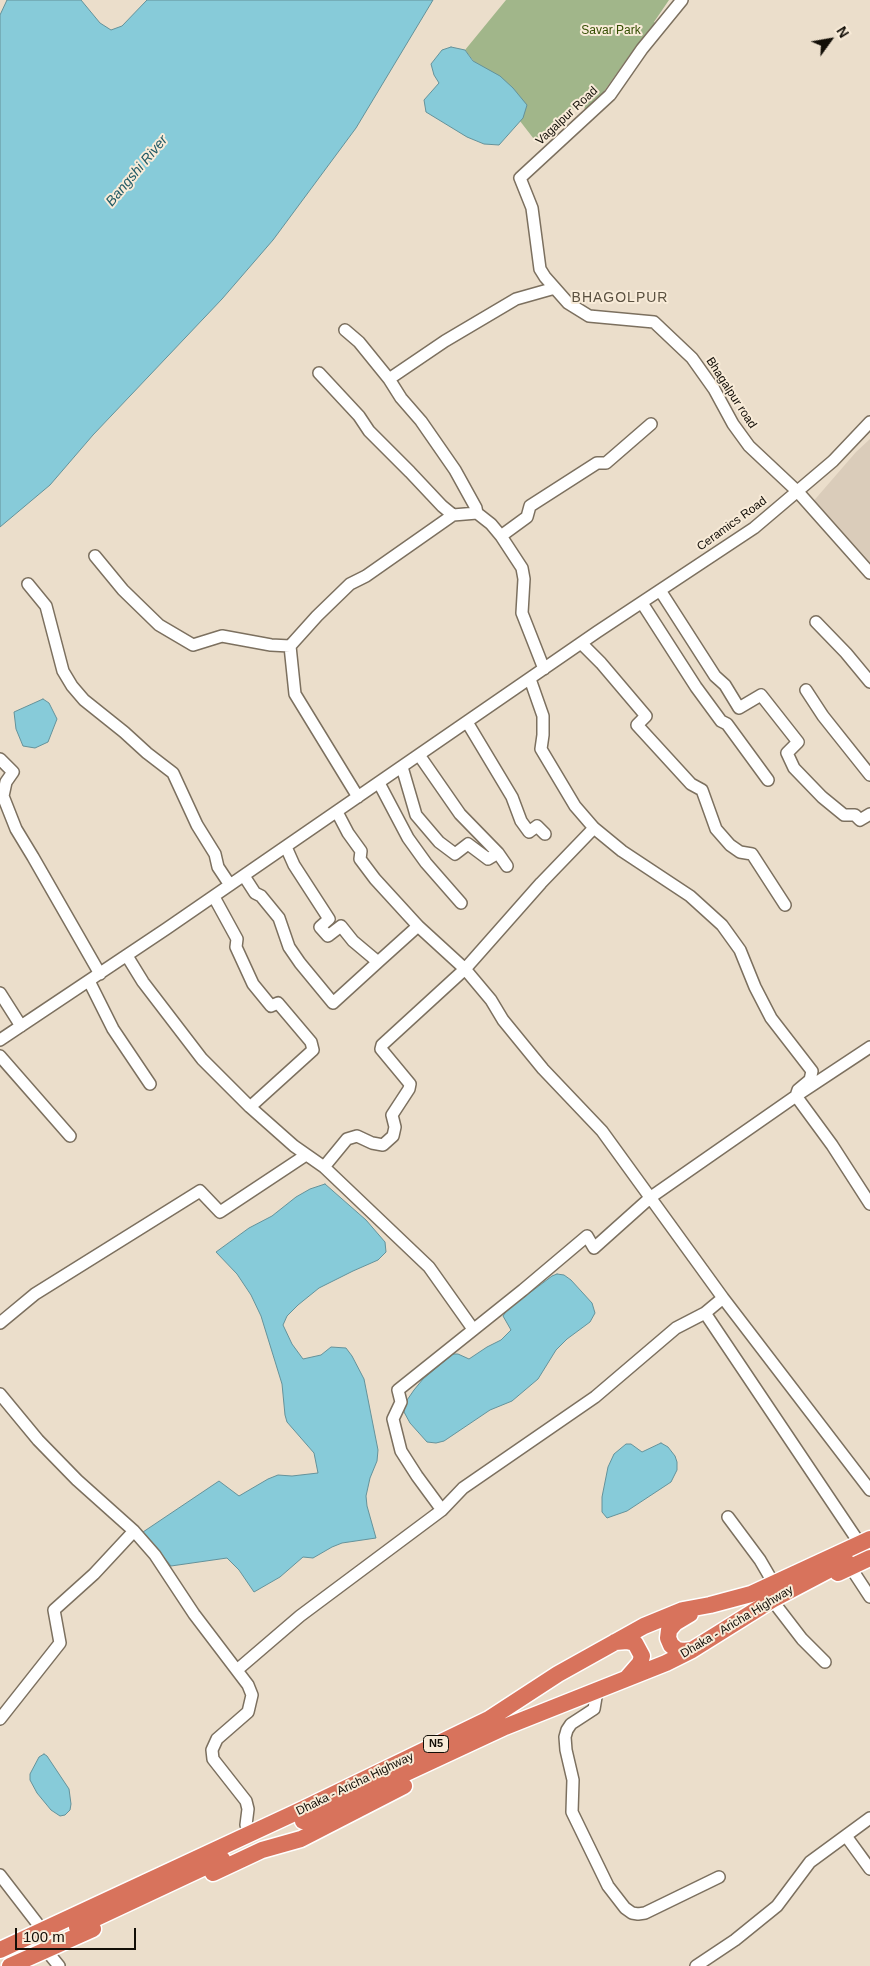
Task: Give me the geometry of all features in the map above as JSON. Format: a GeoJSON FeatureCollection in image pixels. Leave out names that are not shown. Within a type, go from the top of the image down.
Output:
{"type":"FeatureCollection","features":[{"type":"Feature","properties":{"kind":"highway","name":"Dhaka - Aricha Highway"},"geometry":{"type":"LineString","coordinates":[[0,1961],[124,1906],[505,1727],[666,1663],[692,1650],[806,1568],[865,1536]]}},
{"type":"Feature","properties":{"kind":"highway","name":"Dhaka - Aricha Highway"},"geometry":{"type":"LineString","coordinates":[[0,1950],[302,1810],[489,1719],[558,1674],[664,1617],[683,1610],[751,1594],[789,1591],[870,1548]]}},
{"type":"Feature","properties":{"kind":"highway"},"geometry":{"type":"LineString","coordinates":[[789,1591],[851,1568],[870,1558]]}},
{"type":"Feature","properties":{"kind":"highway"},"geometry":{"type":"LineString","coordinates":[[692,1650],[683,1652],[671,1645],[668,1638],[669,1630],[684,1617],[710,1605]]}},
{"type":"Feature","properties":{"kind":"highway"},"geometry":{"type":"LineString","coordinates":[[615,1642],[627,1641],[635,1643],[640,1649],[642,1656],[635,1670],[623,1681]]}},
{"type":"Feature","properties":{"kind":"highway"},"geometry":{"type":"LineString","coordinates":[[0,1939],[454,1727],[489,1719]]}},
{"type":"Feature","properties":{"kind":"highway"},"geometry":{"type":"LineString","coordinates":[[10,1966],[262,1850],[301,1839],[482,1745],[505,1727]]}},
{"type":"Feature","properties":{"kind":"street","name":"Vagalpur Road"},"geometry":{"type":"LineString","coordinates":[[520,178],[610,95],[642,49],[682,0]]}},
{"type":"Feature","properties":{"kind":"street","name":"Bhagalpur road"},"geometry":{"type":"LineString","coordinates":[[520,178],[532,208],[540,269],[555,288],[568,302],[589,316],[654,322],[692,358],[714,389],[733,424],[749,446],[798,492],[870,573]]}},
{"type":"Feature","properties":{"kind":"street"},"geometry":{"type":"LineString","coordinates":[[388,379],[516,298],[555,288]]}},
{"type":"Feature","properties":{"kind":"street"},"geometry":{"type":"LineString","coordinates":[[345,330],[358,342],[421,421],[455,470],[477,513],[491,524],[501,536],[522,568],[524,579],[522,613],[544,669]]}},
{"type":"Feature","properties":{"kind":"street"},"geometry":{"type":"LineString","coordinates":[[319,373],[359,416],[375,437],[453,515]]}},
{"type":"Feature","properties":{"kind":"street","name":"Ceramics Road"},"geometry":{"type":"LineString","coordinates":[[0,1040],[214,897],[597,632],[754,528],[832,461],[870,422]]}},
{"type":"Feature","properties":{"kind":"street"},"geometry":{"type":"LineString","coordinates":[[501,536],[527,518],[530,506],[597,463],[606,463],[651,424]]}},
{"type":"Feature","properties":{"kind":"street"},"geometry":{"type":"LineString","coordinates":[[358,797],[296,694],[290,646],[350,584],[366,576],[453,515],[477,513]]}},
{"type":"Feature","properties":{"kind":"street"},"geometry":{"type":"LineString","coordinates":[[96,556],[123,590],[159,625],[193,645],[222,636],[290,646]]}},
{"type":"Feature","properties":{"kind":"street"},"geometry":{"type":"LineString","coordinates":[[28,584],[46,606],[63,671],[72,686],[84,700],[124,732],[146,753],[174,773],[197,825],[215,854],[218,867],[230,886]]}},
{"type":"Feature","properties":{"kind":"street"},"geometry":{"type":"LineString","coordinates":[[659,592],[663,595],[715,676],[725,685],[739,708],[761,695],[798,742],[787,753],[794,768],[822,797],[844,815],[854,815],[860,820],[870,814]]}},
{"type":"Feature","properties":{"kind":"street"},"geometry":{"type":"LineString","coordinates":[[642,603],[702,696],[721,721],[727,724],[768,780]]}},
{"type":"Feature","properties":{"kind":"street"},"geometry":{"type":"LineString","coordinates":[[816,622],[846,653],[870,682]]}},
{"type":"Feature","properties":{"kind":"street"},"geometry":{"type":"LineString","coordinates":[[582,643],[646,716],[637,725],[691,784],[702,790],[716,829],[730,845],[740,852],[752,854],[785,905]]}},
{"type":"Feature","properties":{"kind":"street"},"geometry":{"type":"LineString","coordinates":[[530,679],[543,716],[541,749],[574,806],[594,828],[622,851],[690,896],[722,925],[740,950],[755,987],[771,1018],[812,1071],[810,1080],[798,1090],[796,1096]]}},
{"type":"Feature","properties":{"kind":"street"},"geometry":{"type":"LineString","coordinates":[[806,690],[823,716],[870,775]]}},
{"type":"Feature","properties":{"kind":"street"},"geometry":{"type":"LineString","coordinates":[[466,722],[512,797],[521,821],[529,832],[537,826],[545,834]]}},
{"type":"Feature","properties":{"kind":"street"},"geometry":{"type":"LineString","coordinates":[[419,755],[460,814],[498,853],[507,866]]}},
{"type":"Feature","properties":{"kind":"street"},"geometry":{"type":"LineString","coordinates":[[0,759],[13,772],[6,782],[3,796],[16,830],[100,974]]}},
{"type":"Feature","properties":{"kind":"street"},"geometry":{"type":"LineString","coordinates":[[402,767],[416,815],[439,842],[455,854],[468,844],[488,859],[498,853]]}},
{"type":"Feature","properties":{"kind":"street"},"geometry":{"type":"LineString","coordinates":[[379,783],[408,838],[426,863],[461,903]]}},
{"type":"Feature","properties":{"kind":"street"},"geometry":{"type":"LineString","coordinates":[[337,812],[348,833],[361,851],[360,858],[363,863],[388,894],[418,926],[465,970],[486,994],[503,1020],[543,1069],[602,1132],[723,1298],[870,1490]]}},
{"type":"Feature","properties":{"kind":"street"},"geometry":{"type":"LineString","coordinates":[[324,1167],[347,1139],[357,1136],[372,1143],[382,1144],[392,1136],[396,1127],[392,1115],[409,1089],[410,1084],[381,1049],[382,1045],[465,970],[541,883],[594,828]]}},
{"type":"Feature","properties":{"kind":"street"},"geometry":{"type":"LineString","coordinates":[[286,847],[294,865],[330,919],[320,927],[328,936],[341,926],[353,941],[378,962]]}},
{"type":"Feature","properties":{"kind":"street"},"geometry":{"type":"LineString","coordinates":[[244,876],[255,893],[261,896],[279,918],[289,947],[333,1003],[418,926]]}},
{"type":"Feature","properties":{"kind":"street"},"geometry":{"type":"LineString","coordinates":[[214,897],[237,939],[236,947],[253,984],[271,1006],[278,1003],[311,1042],[313,1050],[250,1106]]}},
{"type":"Feature","properties":{"kind":"street"},"geometry":{"type":"LineString","coordinates":[[127,956],[143,982],[202,1059],[250,1106],[324,1167],[429,1267],[473,1329]]}},
{"type":"Feature","properties":{"kind":"street"},"geometry":{"type":"LineString","coordinates":[[89,981],[113,1029],[150,1084]]}},
{"type":"Feature","properties":{"kind":"street"},"geometry":{"type":"LineString","coordinates":[[0,993],[21,1026]]}},
{"type":"Feature","properties":{"kind":"street"},"geometry":{"type":"LineString","coordinates":[[442,1510],[400,1450],[393,1419],[401,1402],[398,1390],[587,1236],[594,1248],[651,1197],[870,1047]]}},
{"type":"Feature","properties":{"kind":"street"},"geometry":{"type":"LineString","coordinates":[[0,1056],[70,1136]]}},
{"type":"Feature","properties":{"kind":"street"},"geometry":{"type":"LineString","coordinates":[[796,1096],[832,1145],[870,1204]]}},
{"type":"Feature","properties":{"kind":"street"},"geometry":{"type":"LineString","coordinates":[[0,1323],[35,1294],[200,1191],[220,1212],[306,1154]]}},
{"type":"Feature","properties":{"kind":"street"},"geometry":{"type":"LineString","coordinates":[[237,1670],[300,1616],[442,1510],[464,1488],[595,1396],[676,1328],[705,1313],[723,1298]]}},
{"type":"Feature","properties":{"kind":"street"},"geometry":{"type":"LineString","coordinates":[[705,1313],[865,1536]]}},
{"type":"Feature","properties":{"kind":"street"},"geometry":{"type":"LineString","coordinates":[[1,1398],[38,1440],[78,1480],[134,1531],[155,1556],[194,1614],[248,1685],[252,1695],[251,1707],[248,1712],[217,1739],[213,1746],[212,1755],[246,1801],[248,1808],[246,1825]]}},
{"type":"Feature","properties":{"kind":"street"},"geometry":{"type":"LineString","coordinates":[[728,1517],[760,1560],[773,1592],[802,1639],[825,1662]]}},
{"type":"Feature","properties":{"kind":"street"},"geometry":{"type":"LineString","coordinates":[[0,1719],[60,1643],[54,1610],[94,1574],[134,1531]]}},
{"type":"Feature","properties":{"kind":"street"},"geometry":{"type":"LineString","coordinates":[[851,1568],[870,1597]]}},
{"type":"Feature","properties":{"kind":"street"},"geometry":{"type":"LineString","coordinates":[[597,1691],[594,1709],[571,1724],[565,1737],[573,1780],[572,1812],[608,1886],[625,1908],[632,1913],[638,1914],[645,1913],[719,1877]]}},
{"type":"Feature","properties":{"kind":"street"},"geometry":{"type":"LineString","coordinates":[[696,1966],[735,1940],[777,1906],[810,1862],[870,1818]]}},
{"type":"Feature","properties":{"kind":"street"},"geometry":{"type":"LineString","coordinates":[[846,1836],[870,1870]]}},
{"type":"Feature","properties":{"kind":"street"},"geometry":{"type":"LineString","coordinates":[[0,1875],[37,1923]]}},
{"type":"Feature","properties":{"kind":"street"},"geometry":{"type":"LineString","coordinates":[[46,1950],[60,1966]]}},
{"type":"Feature","properties":{"kind":"shaded area"},"geometry":{"type":"Polygon","coordinates":[[[870,439],[870,576],[811,504],[856,452],[870,439]]]}},
{"type":"Feature","properties":{"kind":"green space","name":"Savar Park"},"geometry":{"type":"Polygon","coordinates":[[[506,0],[669,0],[654,22],[660,27],[629,56],[585,118],[584,99],[537,143],[465,50],[506,0]]]}},
{"type":"Feature","properties":{"kind":"water","name":"Bangshi River"},"geometry":{"type":"Polygon","coordinates":[[[7,0],[81,0],[100,23],[111,30],[122,26],[147,0],[433,0],[356,128],[273,240],[222,299],[93,435],[50,485],[0,527],[0,15],[7,0]]]}},
{"type":"Feature","properties":{"kind":"water"},"geometry":{"type":"Polygon","coordinates":[[[451,47],[465,50],[473,61],[500,76],[527,105],[523,118],[499,145],[484,144],[467,137],[426,112],[424,100],[439,83],[434,75],[431,64],[442,50],[451,47]]]}},
{"type":"Feature","properties":{"kind":"water"},"geometry":{"type":"Polygon","coordinates":[[[43,699],[49,703],[57,719],[48,742],[35,748],[23,746],[16,729],[14,712],[43,699]]]}},
{"type":"Feature","properties":{"kind":"water"},"geometry":{"type":"Polygon","coordinates":[[[325,1184],[366,1220],[385,1242],[386,1252],[378,1260],[319,1288],[287,1316],[283,1325],[292,1344],[303,1359],[321,1355],[331,1347],[346,1348],[364,1379],[378,1450],[377,1461],[370,1478],[366,1496],[376,1538],[342,1543],[313,1558],[303,1557],[280,1577],[254,1592],[239,1570],[227,1558],[171,1566],[143,1532],[219,1481],[239,1496],[278,1475],[292,1476],[318,1473],[314,1453],[287,1422],[282,1384],[261,1316],[251,1295],[237,1274],[216,1252],[249,1228],[272,1216],[296,1197],[310,1189],[325,1184]]]}},
{"type":"Feature","properties":{"kind":"water"},"geometry":{"type":"Polygon","coordinates":[[[557,1274],[564,1275],[571,1280],[592,1303],[595,1313],[590,1322],[556,1350],[538,1379],[512,1401],[490,1410],[444,1441],[436,1443],[427,1442],[410,1423],[404,1412],[405,1403],[414,1390],[423,1379],[453,1354],[469,1359],[501,1340],[511,1330],[503,1316],[507,1310],[557,1274]]]}},
{"type":"Feature","properties":{"kind":"water"},"geometry":{"type":"Polygon","coordinates":[[[661,1443],[668,1447],[677,1462],[677,1470],[671,1482],[627,1511],[607,1518],[602,1512],[602,1497],[608,1467],[614,1454],[626,1444],[631,1444],[642,1452],[661,1443]]]}},
{"type":"Feature","properties":{"kind":"water"},"geometry":{"type":"Polygon","coordinates":[[[44,1754],[69,1789],[71,1804],[70,1810],[65,1815],[60,1816],[51,1810],[37,1793],[30,1780],[30,1774],[39,1757],[44,1754]]]}},
{"type":"Feature","properties":{"kind":"district","name":"BHAGOLPUR"},"geometry":{"type":"Point","coordinates":[620,298]}}]}
